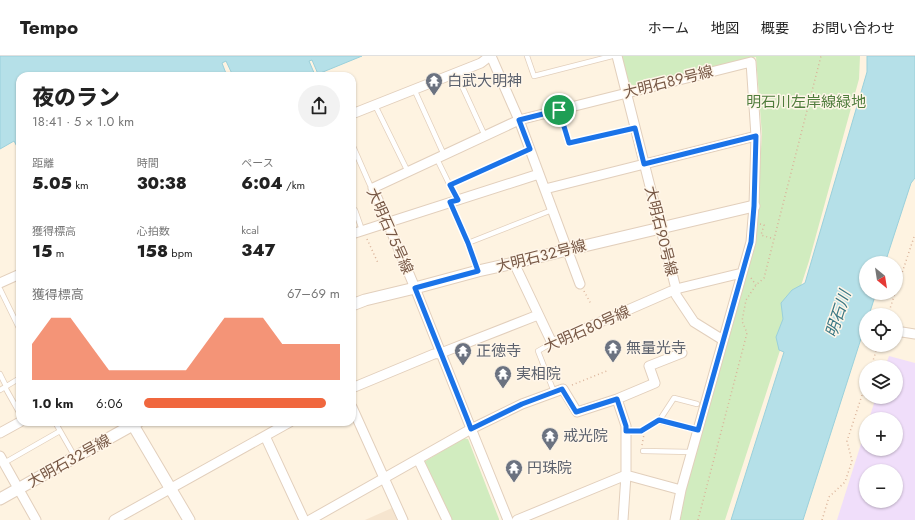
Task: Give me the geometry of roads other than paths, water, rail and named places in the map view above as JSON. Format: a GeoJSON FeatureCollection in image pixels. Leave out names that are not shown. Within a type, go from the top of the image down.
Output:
{"type":"FeatureCollection","features":[{"type":"Feature","properties":{"kind":"street"},"geometry":{"type":"LineString","coordinates":[[356,112],[481,63],[491,56],[519,120],[580,284]]}},
{"type":"Feature","properties":{"kind":"street","name":"大明石９０号線"},"geometry":{"type":"LineString","coordinates":[[617,56],[676,289],[676,295],[694,322],[723,340]]}},
{"type":"Feature","properties":{"kind":"street","name":"大明石８９号線"},"geometry":{"type":"LineString","coordinates":[[373,188],[519,120],[752,62],[756,136],[754,206],[746,275],[723,340],[681,490],[675,520]]}},
{"type":"Feature","properties":{"kind":"street"},"geometry":{"type":"LineString","coordinates":[[545,189],[756,136]]}},
{"type":"Feature","properties":{"kind":"street"},"geometry":{"type":"LineString","coordinates":[[356,232],[539,174]]}},
{"type":"Feature","properties":{"kind":"street","name":"大明石７５号線"},"geometry":{"type":"LineString","coordinates":[[373,188],[415,288],[508,520]]}},
{"type":"Feature","properties":{"kind":"street","name":"大明石３２号線"},"geometry":{"type":"LineString","coordinates":[[356,303],[478,271],[754,206]]}},
{"type":"Feature","properties":{"kind":"street"},"geometry":{"type":"LineString","coordinates":[[514,263],[552,344]]}},
{"type":"Feature","properties":{"kind":"street","name":"大明石８０号線"},"geometry":{"type":"LineString","coordinates":[[552,344],[676,289],[746,275]]}},
{"type":"Feature","properties":{"kind":"street"},"geometry":{"type":"LineString","coordinates":[[0,283],[16,276]]}},
{"type":"Feature","properties":{"kind":"street"},"geometry":{"type":"LineString","coordinates":[[356,386],[434,354],[441,353],[538,315]]}},
{"type":"Feature","properties":{"kind":"street"},"geometry":{"type":"LineString","coordinates":[[903,331],[915,334]]}},
{"type":"Feature","properties":{"kind":"street"},"geometry":{"type":"LineString","coordinates":[[310,520],[471,429],[522,404],[558,390],[576,412],[617,399],[655,383],[649,366],[682,352]]}},
{"type":"Feature","properties":{"kind":"street"},"geometry":{"type":"LineString","coordinates":[[617,399],[626,426],[626,475],[623,520]]}},
{"type":"Feature","properties":{"kind":"street"},"geometry":{"type":"LineString","coordinates":[[356,416],[403,520]]}},
{"type":"Feature","properties":{"kind":"street"},"geometry":{"type":"LineString","coordinates":[[0,433],[16,424]]}},
{"type":"Feature","properties":{"kind":"street","name":"大明石３２号線"},"geometry":{"type":"LineString","coordinates":[[0,499],[129,426]]}},
{"type":"Feature","properties":{"kind":"street"},"geometry":{"type":"LineString","coordinates":[[136,426],[189,520]]}},
{"type":"Feature","properties":{"kind":"street"},"geometry":{"type":"LineString","coordinates":[[114,520],[283,426]]}},
{"type":"Feature","properties":{"kind":"street"},"geometry":{"type":"LineString","coordinates":[[265,436],[304,520]]}},
{"type":"Feature","properties":{"kind":"street"},"geometry":{"type":"LineString","coordinates":[[418,459],[447,520]]}},
{"type":"Feature","properties":{"kind":"street"},"geometry":{"type":"LineString","coordinates":[[2,460],[36,520]]}},
{"type":"Feature","properties":{"kind":"street"},"geometry":{"type":"LineString","coordinates":[[517,520],[626,475],[681,490]]}},
{"type":"Feature","properties":{"kind":"lane"},"geometry":{"type":"LineString","coordinates":[[527,56],[534,76],[612,56]]}},
{"type":"Feature","properties":{"kind":"lane"},"geometry":{"type":"LineString","coordinates":[[456,73],[485,136]]}},
{"type":"Feature","properties":{"kind":"lane"},"geometry":{"type":"LineString","coordinates":[[414,90],[450,185],[478,271]]}},
{"type":"Feature","properties":{"kind":"lane"},"geometry":{"type":"LineString","coordinates":[[375,105],[408,172]]}},
{"type":"Feature","properties":{"kind":"lane"},"geometry":{"type":"LineString","coordinates":[[559,110],[569,143],[635,128]]}},
{"type":"Feature","properties":{"kind":"lane"},"geometry":{"type":"LineString","coordinates":[[450,185],[530,149]]}},
{"type":"Feature","properties":{"kind":"lane","name":"大明石７５号線"},"geometry":{"type":"LineString","coordinates":[[356,153],[370,185],[373,188]]}},
{"type":"Feature","properties":{"kind":"lane"},"geometry":{"type":"LineString","coordinates":[[468,243],[552,210]]}},
{"type":"Feature","properties":{"kind":"lane"},"geometry":{"type":"LineString","coordinates":[[356,215],[362,230]]}},
{"type":"Feature","properties":{"kind":"lane"},"geometry":{"type":"LineString","coordinates":[[0,289],[16,322]]}},
{"type":"Feature","properties":{"kind":"lane","name":"大明石８０号線"},"geometry":{"type":"LineString","coordinates":[[552,344],[538,351],[558,390]]}},
{"type":"Feature","properties":{"kind":"lane"},"geometry":{"type":"LineString","coordinates":[[0,374],[16,407]]}},
{"type":"Feature","properties":{"kind":"lane"},"geometry":{"type":"LineString","coordinates":[[0,390],[16,380]]}},
{"type":"Feature","properties":{"kind":"lane"},"geometry":{"type":"LineString","coordinates":[[696,404],[674,398],[659,420],[698,430]]}},
{"type":"Feature","properties":{"kind":"lane"},"geometry":{"type":"LineString","coordinates":[[58,426],[75,457]]}},
{"type":"Feature","properties":{"kind":"lane"},"geometry":{"type":"LineString","coordinates":[[2,460],[60,430]]}},
{"type":"Feature","properties":{"kind":"lane"},"geometry":{"type":"LineString","coordinates":[[642,450],[692,452]]}},
{"type":"Feature","properties":{"kind":"water"},"geometry":{"type":"Polygon","coordinates":[[[0,56],[362,56],[323,72],[317,72],[312,60],[309,61],[314,72],[231,72],[226,61],[222,63],[225,72],[16,72],[16,145],[14,141],[0,149],[0,56]]]}},
{"type":"Feature","properties":{"kind":"water","name":"明石川"},"geometry":{"type":"Polygon","coordinates":[[[867,56],[915,56],[915,178],[911,183],[887,256],[859,256],[859,300],[874,300],[871,308],[859,308],[859,345],[803,520],[731,520],[784,352],[779,350],[776,337],[783,319],[781,303],[792,290],[805,283],[867,72],[867,56]]]}},
{"type":"Feature","properties":{"kind":"place","name":"白武大明神"},"geometry":{"type":"Point","coordinates":[434,96]}},
{"type":"Feature","properties":{"kind":"place","name":"無量光寺"},"geometry":{"type":"Point","coordinates":[613,363]}},
{"type":"Feature","properties":{"kind":"place","name":"正徳寺"},"geometry":{"type":"Point","coordinates":[463,366]}},
{"type":"Feature","properties":{"kind":"place","name":"実相院"},"geometry":{"type":"Point","coordinates":[503,389]}},
{"type":"Feature","properties":{"kind":"place","name":"戒光院"},"geometry":{"type":"Point","coordinates":[550,451]}},
{"type":"Feature","properties":{"kind":"place","name":"円珠院"},"geometry":{"type":"Point","coordinates":[514,483]}},
{"type":"Feature","properties":{"kind":"park label","name":"明石川左岸線緑地"},"geometry":{"type":"Point","coordinates":[806,102]}}]}
